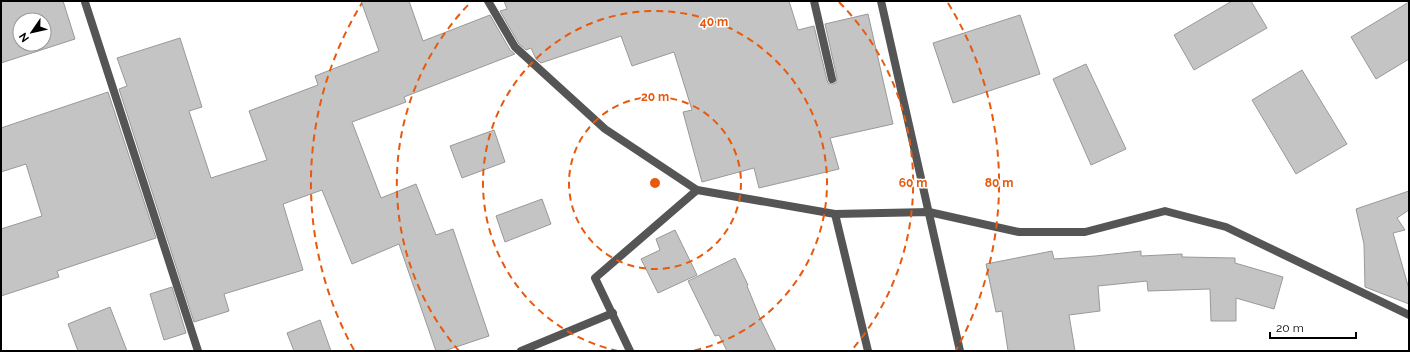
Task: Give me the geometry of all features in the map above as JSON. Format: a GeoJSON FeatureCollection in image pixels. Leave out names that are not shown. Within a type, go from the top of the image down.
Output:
{"type":"FeatureCollection","features":[{"type":"Feature","properties":{"kind":"street"},"geometry":{"type":"LineString","coordinates":[[488,1],[515,47],[599,124],[697,190],[835,214],[929,212],[1019,232],[1085,232],[1165,211],[1226,228],[1409,315]]}},
{"type":"Feature","properties":{"kind":"street"},"geometry":{"type":"LineString","coordinates":[[814,1],[832,79]]}},
{"type":"Feature","properties":{"kind":"street"},"geometry":{"type":"LineString","coordinates":[[881,1],[960,351]]}},
{"type":"Feature","properties":{"kind":"street"},"geometry":{"type":"LineString","coordinates":[[85,2],[198,351]]}},
{"type":"Feature","properties":{"kind":"street"},"geometry":{"type":"LineString","coordinates":[[630,351],[595,278],[697,190]]}},
{"type":"Feature","properties":{"kind":"street"},"geometry":{"type":"LineString","coordinates":[[835,214],[868,351]]}},
{"type":"Feature","properties":{"kind":"street"},"geometry":{"type":"LineString","coordinates":[[521,351],[612,313]]}},
{"type":"Feature","properties":{"kind":"building"},"geometry":{"type":"Polygon","coordinates":[[[1,1],[63,1],[75,39],[52,46],[52,12],[12,12],[12,52],[35,52],[1,63],[1,1]]]}},
{"type":"Feature","properties":{"kind":"building"},"geometry":{"type":"Polygon","coordinates":[[[361,1],[409,1],[423,41],[490,15],[510,50],[515,54],[404,97],[406,102],[352,122],[381,198],[416,184],[436,235],[453,229],[489,336],[444,351],[436,351],[399,244],[352,264],[322,190],[283,204],[303,270],[224,294],[229,311],[194,322],[119,89],[127,86],[117,58],[180,38],[202,107],[189,111],[211,178],[267,160],[249,111],[318,85],[315,76],[379,51],[361,1]]]}},
{"type":"Feature","properties":{"kind":"building"},"geometry":{"type":"Polygon","coordinates":[[[504,1],[789,1],[798,30],[814,26],[827,80],[828,83],[833,84],[836,83],[837,78],[825,24],[868,14],[893,124],[830,138],[839,169],[759,188],[754,168],[702,182],[683,112],[692,110],[674,52],[632,66],[621,36],[541,63],[536,59],[531,48],[526,50],[519,44],[500,11],[507,9],[504,1]]]}},
{"type":"Feature","properties":{"kind":"building"},"geometry":{"type":"Polygon","coordinates":[[[1232,1],[1251,1],[1267,28],[1194,70],[1174,35],[1232,1]]]}},
{"type":"Feature","properties":{"kind":"building"},"geometry":{"type":"Polygon","coordinates":[[[1409,2],[1409,59],[1376,79],[1351,37],[1409,2]]]}},
{"type":"Feature","properties":{"kind":"building"},"geometry":{"type":"Polygon","coordinates":[[[1020,15],[1040,74],[953,103],[933,43],[1020,15]]]}},
{"type":"Feature","properties":{"kind":"building"},"geometry":{"type":"Polygon","coordinates":[[[1086,64],[1126,149],[1091,165],[1053,79],[1086,64]]]}},
{"type":"Feature","properties":{"kind":"building"},"geometry":{"type":"Polygon","coordinates":[[[1302,70],[1347,144],[1296,174],[1252,100],[1302,70]]]}},
{"type":"Feature","properties":{"kind":"building"},"geometry":{"type":"Polygon","coordinates":[[[108,92],[156,238],[57,271],[59,277],[1,296],[1,229],[42,216],[26,164],[1,172],[1,128],[108,92]]]}},
{"type":"Feature","properties":{"kind":"building"},"geometry":{"type":"Polygon","coordinates":[[[494,130],[505,162],[462,178],[450,146],[494,130]]]}},
{"type":"Feature","properties":{"kind":"building"},"geometry":{"type":"Polygon","coordinates":[[[1409,191],[1409,210],[1397,218],[1405,230],[1393,233],[1409,289],[1409,304],[1365,287],[1364,244],[1356,209],[1409,191]]]}},
{"type":"Feature","properties":{"kind":"building"},"geometry":{"type":"Polygon","coordinates":[[[542,199],[551,224],[505,242],[496,216],[542,199]]]}},
{"type":"Feature","properties":{"kind":"building"},"geometry":{"type":"Polygon","coordinates":[[[675,230],[697,275],[658,293],[641,259],[660,250],[656,239],[675,230]]]}},
{"type":"Feature","properties":{"kind":"building"},"geometry":{"type":"Polygon","coordinates":[[[1052,251],[1054,259],[1141,251],[1141,256],[1182,254],[1182,257],[1235,258],[1235,263],[1283,277],[1274,309],[1236,298],[1236,321],[1211,321],[1210,289],[1148,291],[1147,281],[1098,286],[1100,311],[1069,315],[1075,351],[1008,351],[1002,311],[996,312],[986,264],[1052,251]]]}},
{"type":"Feature","properties":{"kind":"building"},"geometry":{"type":"Polygon","coordinates":[[[735,258],[748,285],[747,286],[760,318],[776,351],[727,351],[719,335],[715,336],[688,281],[735,258]]]}},
{"type":"Feature","properties":{"kind":"building"},"geometry":{"type":"Polygon","coordinates":[[[172,287],[186,333],[164,340],[150,294],[172,287]]]}},
{"type":"Feature","properties":{"kind":"building"},"geometry":{"type":"Polygon","coordinates":[[[110,307],[127,351],[78,351],[68,324],[110,307]]]}},
{"type":"Feature","properties":{"kind":"building"},"geometry":{"type":"Polygon","coordinates":[[[320,320],[331,351],[294,351],[287,333],[320,320]]]}}]}
